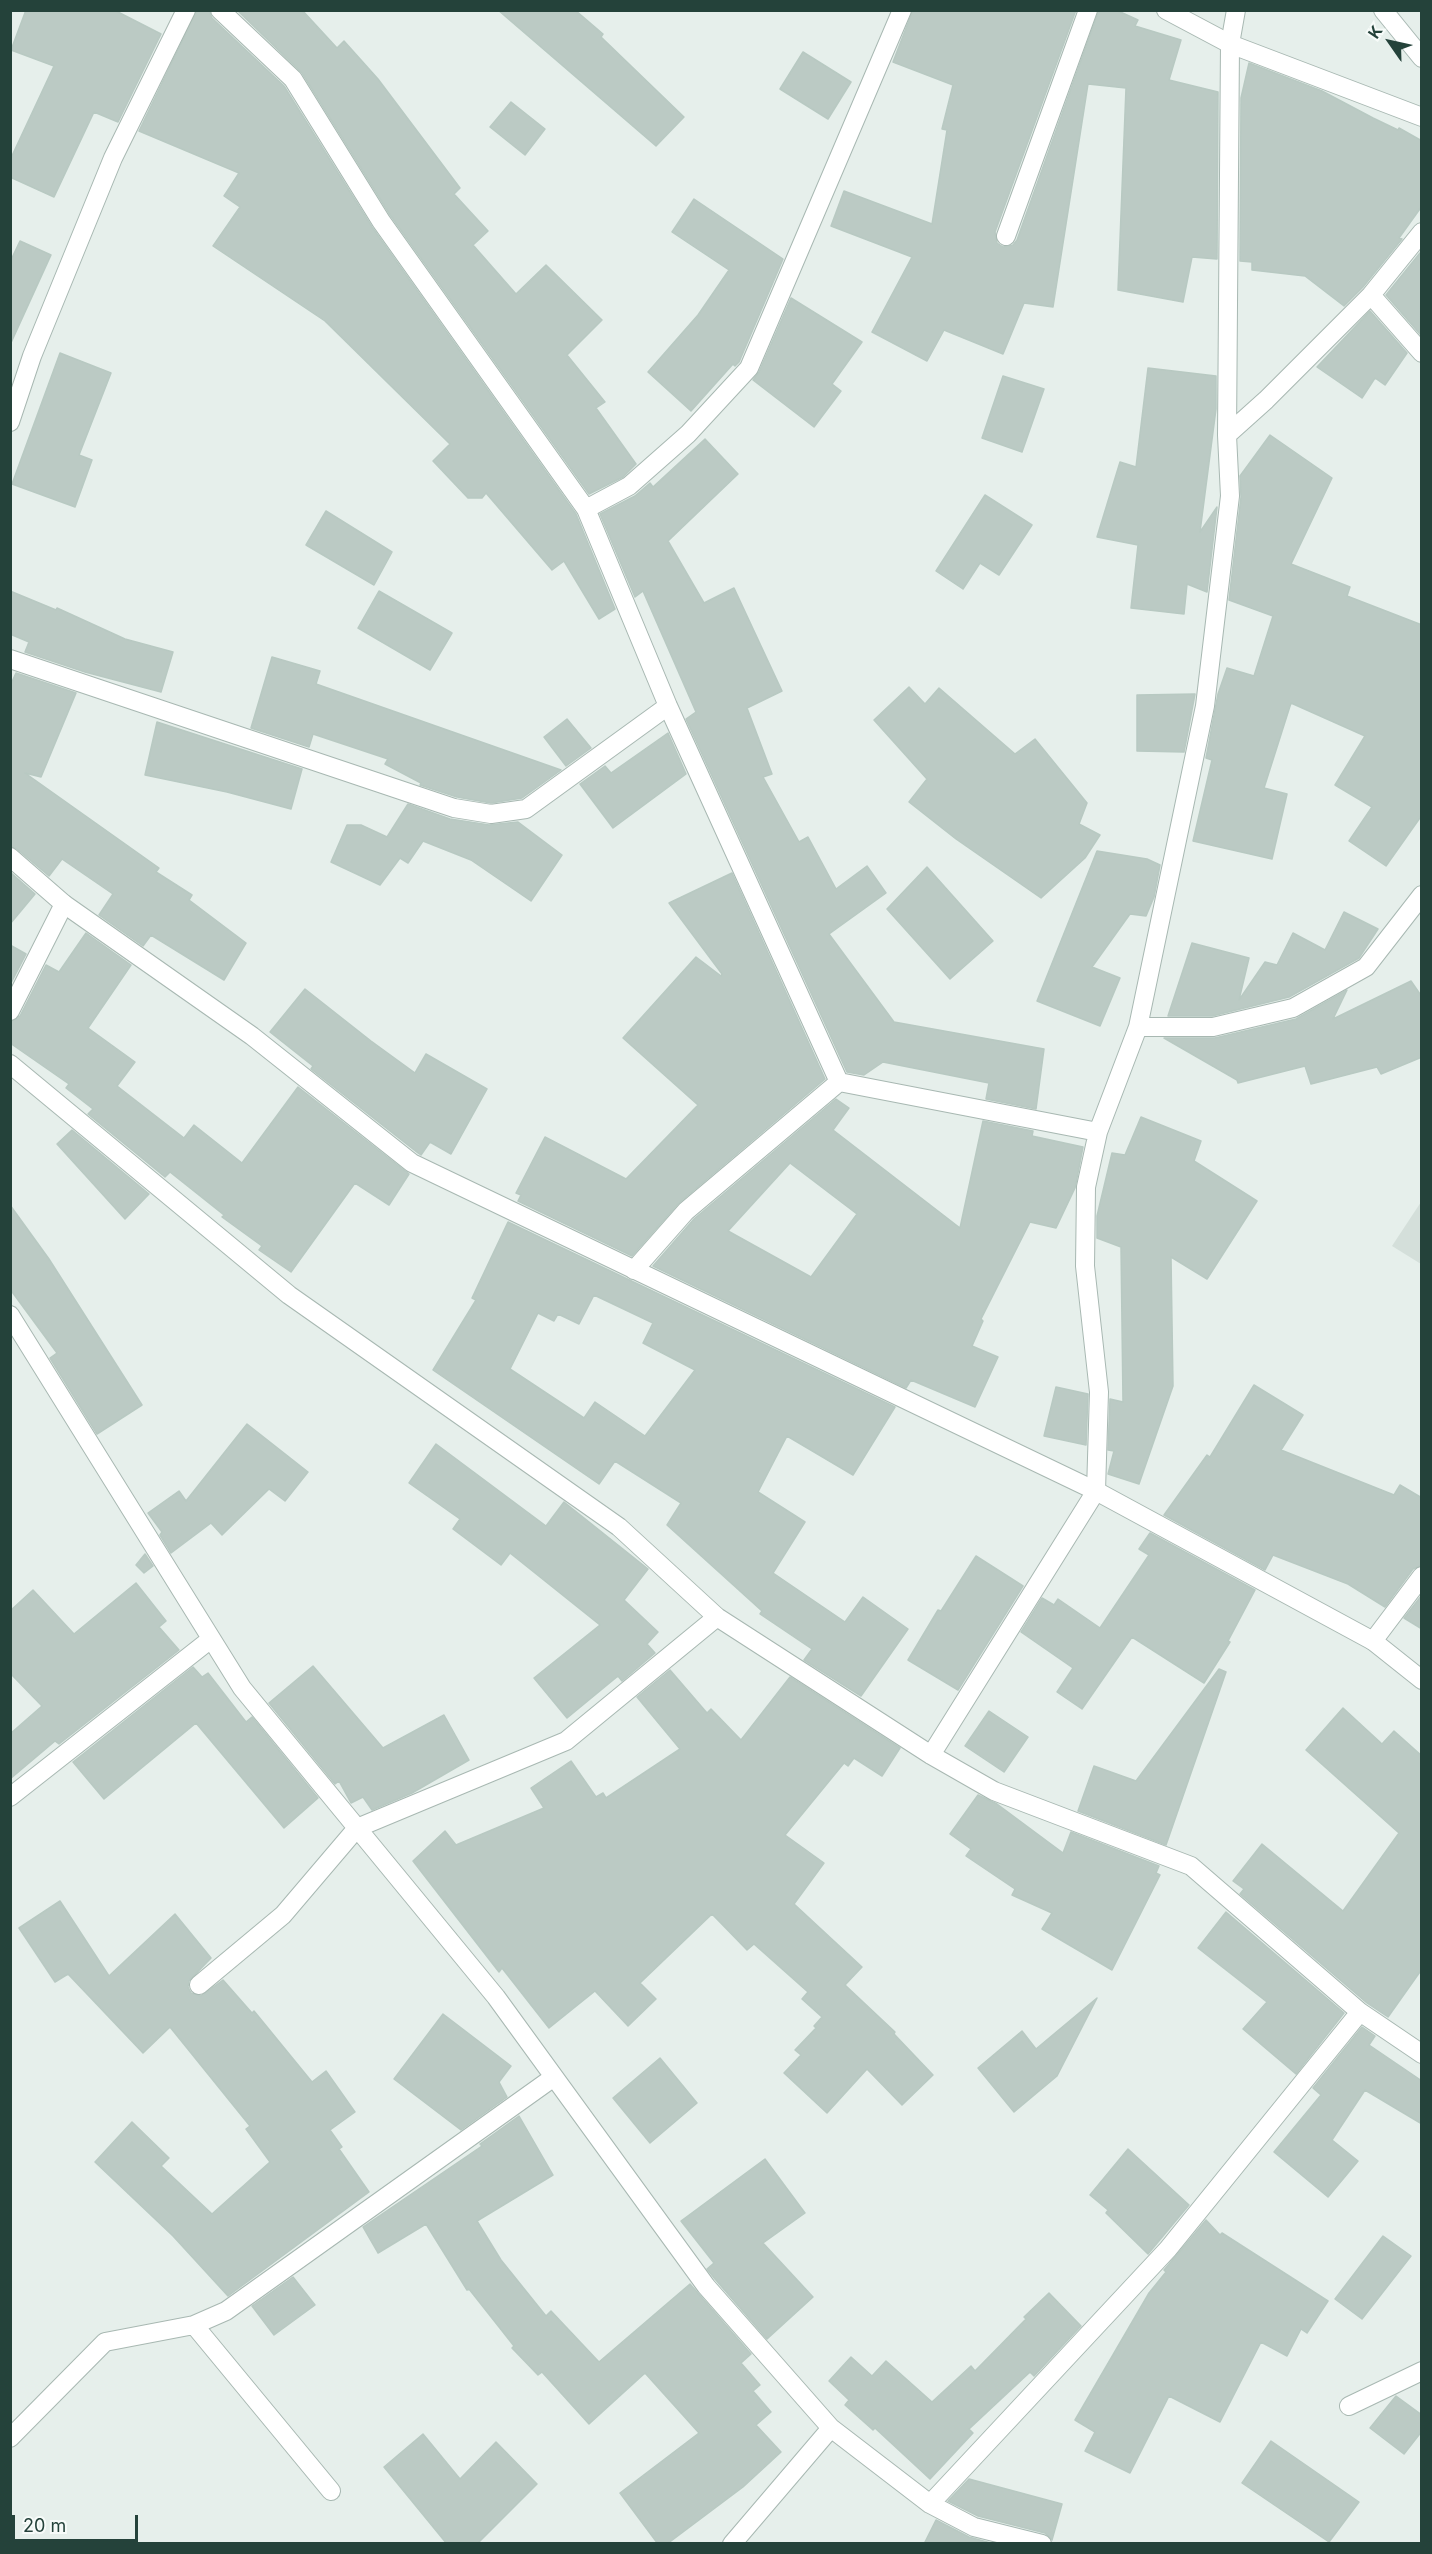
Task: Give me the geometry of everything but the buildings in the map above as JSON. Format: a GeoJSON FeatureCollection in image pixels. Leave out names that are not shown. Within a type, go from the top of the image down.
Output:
{"type":"FeatureCollection","features":[{"type":"Feature","properties":{"kind":"street"},"geometry":{"type":"LineString","coordinates":[[10,422],[32,356],[113,158],[186,10]]}},
{"type":"Feature","properties":{"kind":"street"},"geometry":{"type":"LineString","coordinates":[[220,10],[294,78],[381,220],[586,509],[668,706],[839,1082]]}},
{"type":"Feature","properties":{"kind":"street"},"geometry":{"type":"LineString","coordinates":[[586,509],[629,486],[680,442],[749,368],[902,10]]}},
{"type":"Feature","properties":{"kind":"street"},"geometry":{"type":"LineString","coordinates":[[1006,236],[1088,10]]}},
{"type":"Feature","properties":{"kind":"street"},"geometry":{"type":"LineString","coordinates":[[1166,10],[1230,44],[1422,117]]}},
{"type":"Feature","properties":{"kind":"street"},"geometry":{"type":"LineString","coordinates":[[931,1755],[1096,1491],[1099,1392],[1085,1266],[1086,1186],[1098,1132],[1138,1027],[1205,706],[1230,496],[1227,435],[1230,44],[1236,10]]}},
{"type":"Feature","properties":{"kind":"street"},"geometry":{"type":"LineString","coordinates":[[1383,10],[1422,58]]}},
{"type":"Feature","properties":{"kind":"street"},"geometry":{"type":"LineString","coordinates":[[1227,435],[1266,400],[1371,295],[1422,232]]}},
{"type":"Feature","properties":{"kind":"street"},"geometry":{"type":"LineString","coordinates":[[1371,295],[1422,353]]}},
{"type":"Feature","properties":{"kind":"street"},"geometry":{"type":"LineString","coordinates":[[10,659],[454,808],[491,814],[526,809],[668,706]]}},
{"type":"Feature","properties":{"kind":"street"},"geometry":{"type":"LineString","coordinates":[[10,857],[64,904],[252,1036],[412,1163],[1096,1491],[1373,1641],[1422,1680]]}},
{"type":"Feature","properties":{"kind":"street"},"geometry":{"type":"LineString","coordinates":[[1138,1027],[1213,1027],[1293,1008],[1366,967],[1422,895]]}},
{"type":"Feature","properties":{"kind":"street"},"geometry":{"type":"LineString","coordinates":[[10,1011],[64,904]]}},
{"type":"Feature","properties":{"kind":"street"},"geometry":{"type":"LineString","coordinates":[[10,1064],[290,1295],[619,1527],[717,1617],[931,1755],[994,1791],[1191,1866],[1360,2012],[1422,2054]]}},
{"type":"Feature","properties":{"kind":"street"},"geometry":{"type":"LineString","coordinates":[[839,1082],[1098,1132]]}},
{"type":"Feature","properties":{"kind":"street"},"geometry":{"type":"LineString","coordinates":[[634,1270],[686,1211],[839,1082]]}},
{"type":"Feature","properties":{"kind":"street"},"geometry":{"type":"LineString","coordinates":[[10,1316],[242,1688],[496,1997],[706,2286],[831,2428],[930,2504],[974,2527],[1042,2544]]}},
{"type":"Feature","properties":{"kind":"street"},"geometry":{"type":"LineString","coordinates":[[1373,1641],[1422,1576]]}},
{"type":"Feature","properties":{"kind":"street"},"geometry":{"type":"LineString","coordinates":[[199,1985],[283,1915],[357,1827],[566,1741],[717,1617]]}},
{"type":"Feature","properties":{"kind":"street"},"geometry":{"type":"LineString","coordinates":[[10,1797],[211,1639]]}},
{"type":"Feature","properties":{"kind":"street"},"geometry":{"type":"LineString","coordinates":[[930,2504],[1168,2249],[1360,2012]]}},
{"type":"Feature","properties":{"kind":"street"},"geometry":{"type":"LineString","coordinates":[[10,2438],[105,2342],[194,2325],[226,2311],[554,2077]]}},
{"type":"Feature","properties":{"kind":"street"},"geometry":{"type":"LineString","coordinates":[[194,2325],[331,2491]]}},
{"type":"Feature","properties":{"kind":"street"},"geometry":{"type":"LineString","coordinates":[[1349,2406],[1422,2371]]}},
{"type":"Feature","properties":{"kind":"street"},"geometry":{"type":"LineString","coordinates":[[732,2544],[831,2428]]}},
{"type":"Feature","properties":{"kind":"shaded area"},"geometry":{"type":"Polygon","coordinates":[[[1421,1202],[1421,1264],[1392,1246],[1421,1202]]]}}]}
